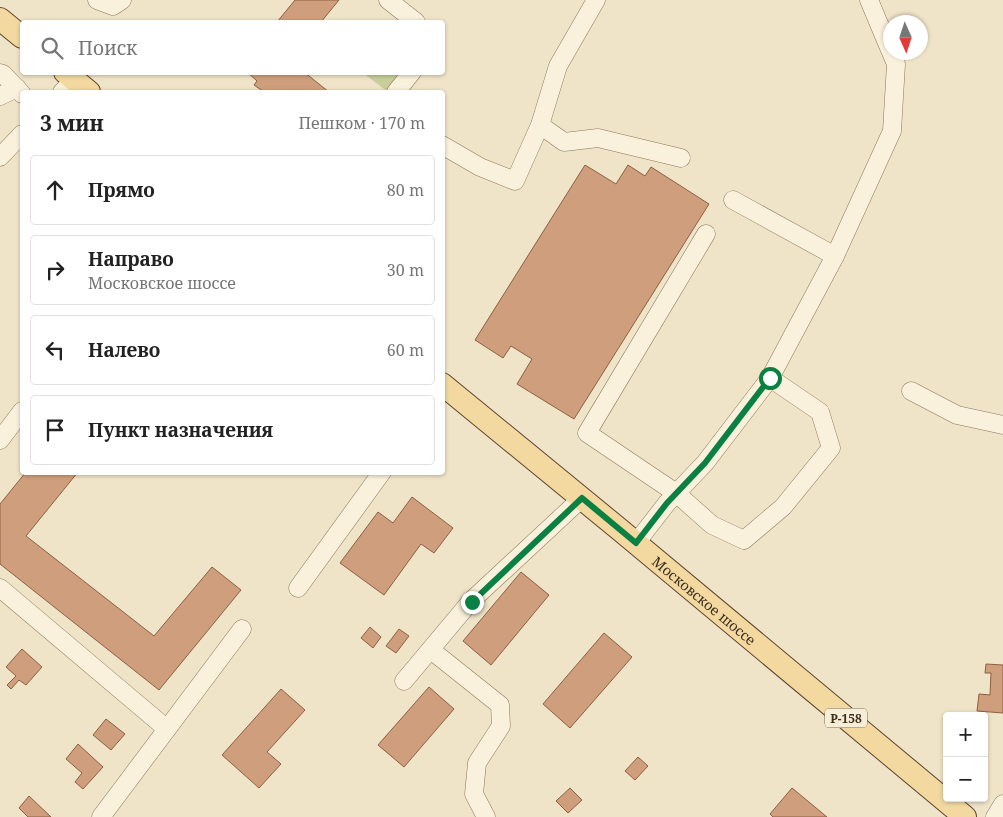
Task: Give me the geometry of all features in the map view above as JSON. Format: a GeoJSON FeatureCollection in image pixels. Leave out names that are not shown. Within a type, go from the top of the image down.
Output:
{"type":"FeatureCollection","features":[{"type":"Feature","properties":{"kind":"main road"},"geometry":{"type":"LineString","coordinates":[[0,19],[20,35]]}},
{"type":"Feature","properties":{"kind":"main road","name":"Московское шоссе"},"geometry":{"type":"LineString","coordinates":[[445,386],[965,817]]}},
{"type":"Feature","properties":{"kind":"street"},"geometry":{"type":"LineString","coordinates":[[97,0],[113,6],[122,0]]}},
{"type":"Feature","properties":{"kind":"street"},"geometry":{"type":"LineString","coordinates":[[388,0],[413,20]]}},
{"type":"Feature","properties":{"kind":"street"},"geometry":{"type":"LineString","coordinates":[[445,147],[480,167],[515,181],[540,125],[558,66],[596,0]]}},
{"type":"Feature","properties":{"kind":"street"},"geometry":{"type":"LineString","coordinates":[[869,0],[883,32]]}},
{"type":"Feature","properties":{"kind":"street"},"geometry":{"type":"LineString","coordinates":[[636,543],[667,503],[705,463],[770,378],[835,256],[892,131],[896,64],[894,60]]}},
{"type":"Feature","properties":{"kind":"street"},"geometry":{"type":"LineString","coordinates":[[0,73],[20,91]]}},
{"type":"Feature","properties":{"kind":"street"},"geometry":{"type":"LineString","coordinates":[[398,90],[410,75]]}},
{"type":"Feature","properties":{"kind":"street"},"geometry":{"type":"LineString","coordinates":[[0,96],[20,91]]}},
{"type":"Feature","properties":{"kind":"street"},"geometry":{"type":"LineString","coordinates":[[540,125],[564,142],[598,138],[681,158]]}},
{"type":"Feature","properties":{"kind":"street"},"geometry":{"type":"LineString","coordinates":[[0,157],[20,136]]}},
{"type":"Feature","properties":{"kind":"street"},"geometry":{"type":"LineString","coordinates":[[733,200],[835,256]]}},
{"type":"Feature","properties":{"kind":"street"},"geometry":{"type":"LineString","coordinates":[[706,234],[587,433],[676,493],[712,525],[744,540],[783,507],[831,448],[820,412],[770,378]]}},
{"type":"Feature","properties":{"kind":"street"},"geometry":{"type":"LineString","coordinates":[[911,391],[957,414],[1003,426]]}},
{"type":"Feature","properties":{"kind":"street"},"geometry":{"type":"LineString","coordinates":[[0,440],[20,414]]}},
{"type":"Feature","properties":{"kind":"street"},"geometry":{"type":"LineString","coordinates":[[298,588],[380,475]]}},
{"type":"Feature","properties":{"kind":"street"},"geometry":{"type":"LineString","coordinates":[[404,681],[472,602],[582,498]]}},
{"type":"Feature","properties":{"kind":"street"},"geometry":{"type":"LineString","coordinates":[[0,588],[167,729]]}},
{"type":"Feature","properties":{"kind":"street"},"geometry":{"type":"LineString","coordinates":[[101,817],[242,628]]}},
{"type":"Feature","properties":{"kind":"street"},"geometry":{"type":"LineString","coordinates":[[431,650],[500,705],[501,726],[477,763],[474,794],[486,817]]}},
{"type":"Feature","properties":{"kind":"street"},"geometry":{"type":"LineString","coordinates":[[995,817],[1003,804]]}},
{"type":"Feature","properties":{"kind":"green space"},"geometry":{"type":"Polygon","coordinates":[[[366,75],[401,75],[390,90],[385,90],[366,75]]]}},
{"type":"Feature","properties":{"kind":"building"},"geometry":{"type":"Polygon","coordinates":[[[295,0],[339,0],[323,20],[279,20],[295,0]]]}},
{"type":"Feature","properties":{"kind":"building"},"geometry":{"type":"Polygon","coordinates":[[[250,75],[308,75],[326,90],[261,90],[254,85],[257,81],[250,75]]]}},
{"type":"Feature","properties":{"kind":"building"},"geometry":{"type":"Polygon","coordinates":[[[585,165],[616,184],[628,165],[645,176],[651,167],[709,204],[574,419],[517,384],[532,359],[511,346],[503,358],[475,340],[585,165]]]}},
{"type":"Feature","properties":{"kind":"building"},"geometry":{"type":"Polygon","coordinates":[[[24,475],[76,475],[26,536],[154,636],[212,567],[241,590],[159,690],[0,564],[0,504],[24,475]]]}},
{"type":"Feature","properties":{"kind":"building"},"geometry":{"type":"Polygon","coordinates":[[[412,497],[453,528],[434,553],[421,544],[384,595],[340,563],[378,512],[393,523],[412,497]]]}},
{"type":"Feature","properties":{"kind":"building"},"geometry":{"type":"Polygon","coordinates":[[[521,572],[549,595],[491,665],[463,641],[521,572]]]}},
{"type":"Feature","properties":{"kind":"building"},"geometry":{"type":"Polygon","coordinates":[[[370,627],[381,637],[373,648],[361,638],[370,627]]]}},
{"type":"Feature","properties":{"kind":"building"},"geometry":{"type":"Polygon","coordinates":[[[399,629],[409,636],[396,653],[386,646],[399,629]]]}},
{"type":"Feature","properties":{"kind":"building"},"geometry":{"type":"Polygon","coordinates":[[[604,633],[632,657],[570,728],[543,704],[604,633]]]}},
{"type":"Feature","properties":{"kind":"building"},"geometry":{"type":"Polygon","coordinates":[[[22,649],[42,667],[26,685],[19,680],[11,689],[7,685],[16,676],[6,667],[22,649]]]}},
{"type":"Feature","properties":{"kind":"building"},"geometry":{"type":"Polygon","coordinates":[[[986,664],[1003,665],[1003,713],[977,711],[979,694],[990,695],[991,673],[985,673],[986,664]]]}},
{"type":"Feature","properties":{"kind":"building"},"geometry":{"type":"Polygon","coordinates":[[[429,687],[454,709],[404,767],[378,745],[429,687]]]}},
{"type":"Feature","properties":{"kind":"building"},"geometry":{"type":"Polygon","coordinates":[[[281,689],[305,710],[267,752],[281,764],[259,788],[222,755],[281,689]]]}},
{"type":"Feature","properties":{"kind":"building"},"geometry":{"type":"Polygon","coordinates":[[[106,719],[125,734],[111,750],[93,735],[106,719]]]}},
{"type":"Feature","properties":{"kind":"building"},"geometry":{"type":"Polygon","coordinates":[[[78,744],[103,767],[83,789],[75,782],[82,773],[66,759],[78,744]]]}},
{"type":"Feature","properties":{"kind":"building"},"geometry":{"type":"Polygon","coordinates":[[[638,757],[648,766],[635,780],[625,771],[638,757]]]}},
{"type":"Feature","properties":{"kind":"building"},"geometry":{"type":"Polygon","coordinates":[[[570,788],[582,800],[568,813],[556,801],[570,788]]]}},
{"type":"Feature","properties":{"kind":"building"},"geometry":{"type":"Polygon","coordinates":[[[792,788],[827,817],[773,817],[770,814],[792,788]]]}},
{"type":"Feature","properties":{"kind":"building"},"geometry":{"type":"Polygon","coordinates":[[[29,796],[51,817],[28,817],[19,808],[29,796]]]}},
{"type":"Feature","properties":{"kind":"route"},"geometry":{"type":"LineString","coordinates":[[472,602],[582,498],[636,543],[667,503],[705,463],[770,378]]}}]}
